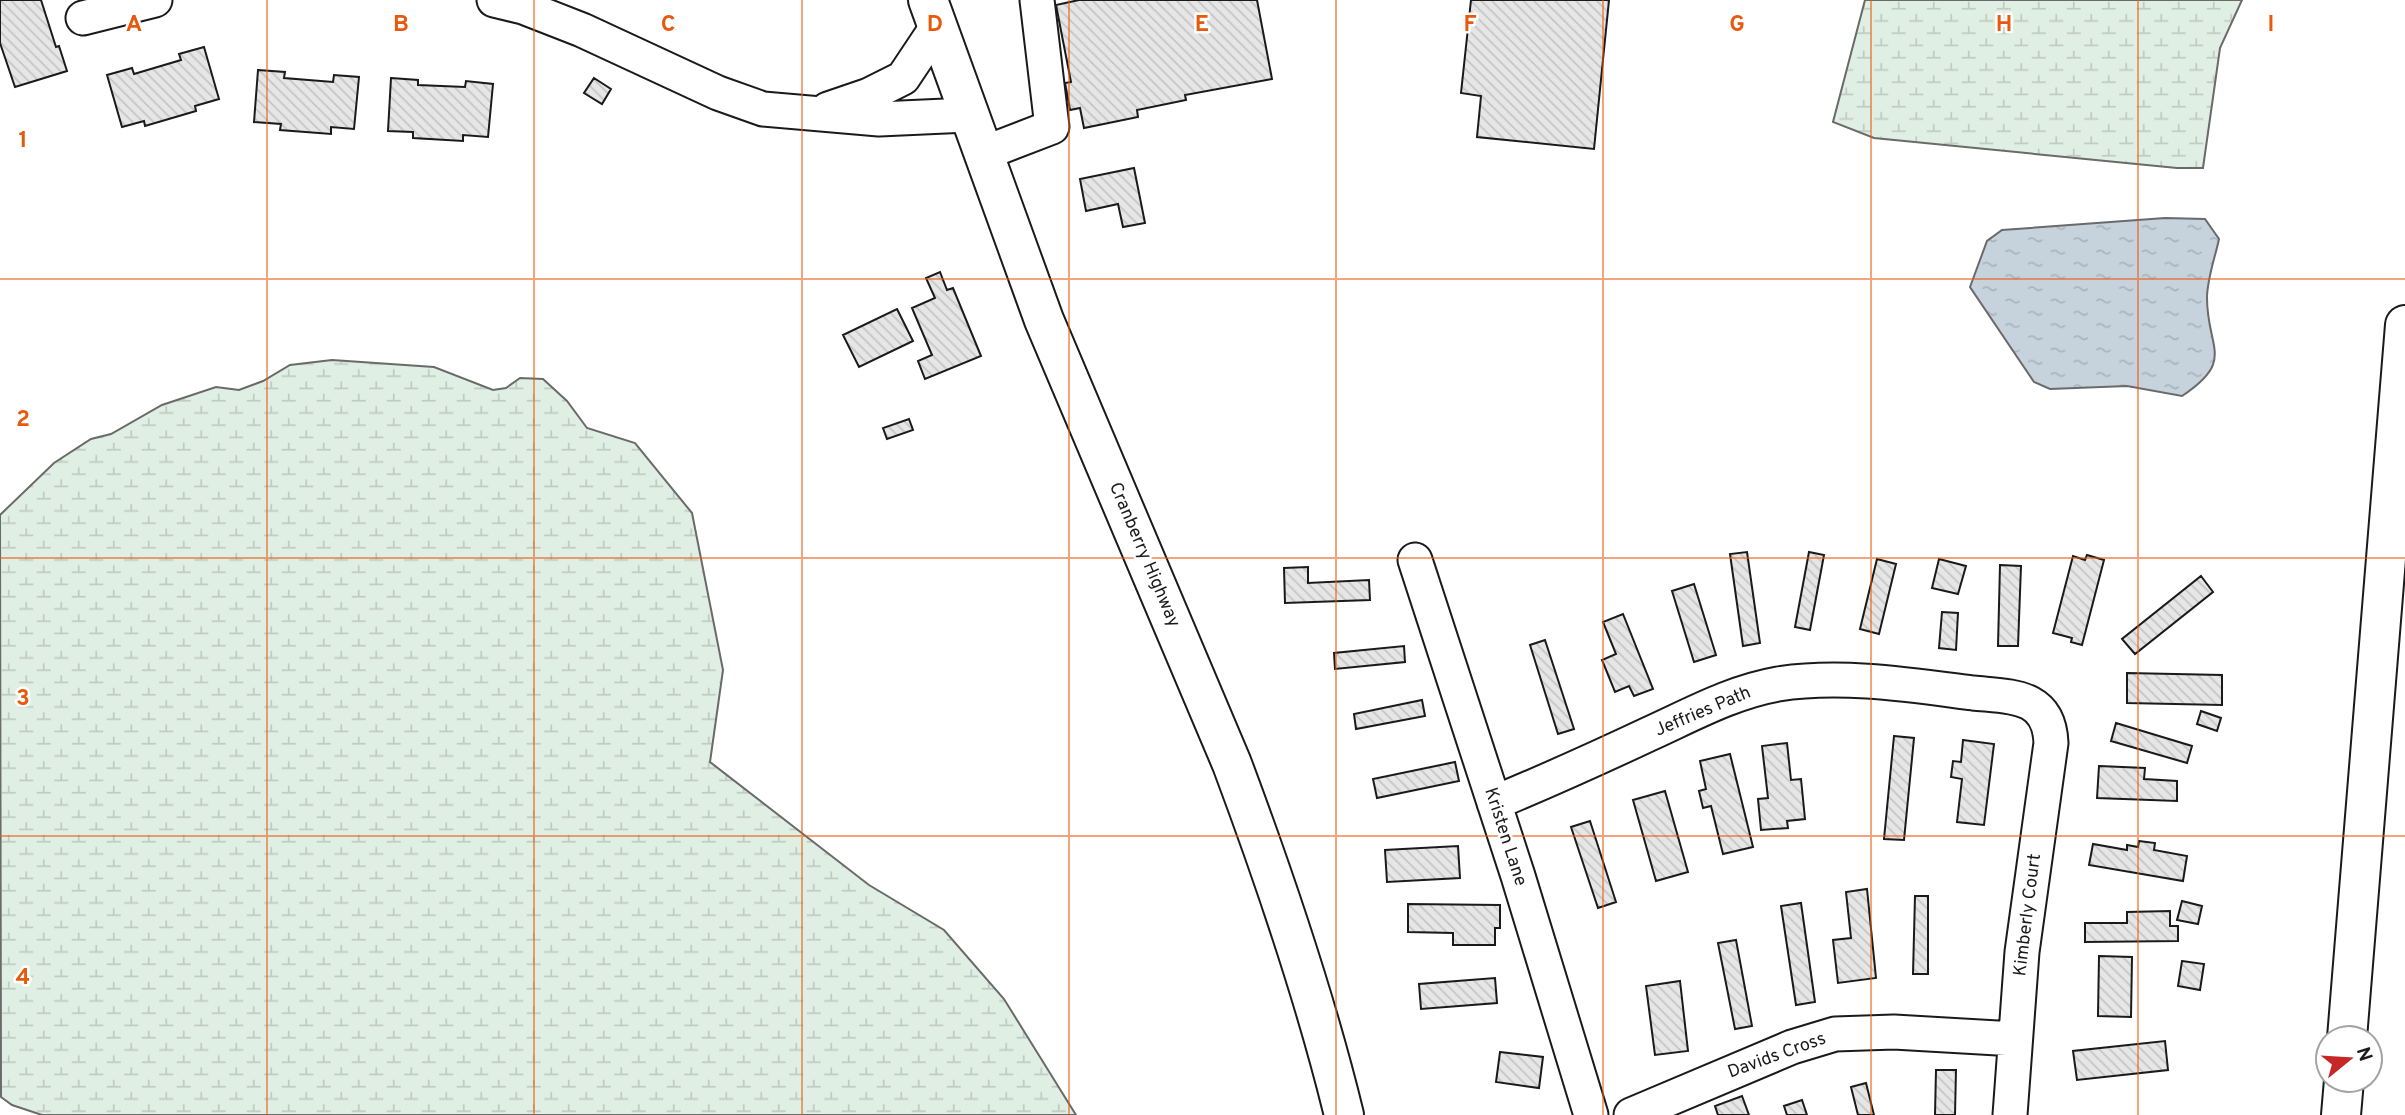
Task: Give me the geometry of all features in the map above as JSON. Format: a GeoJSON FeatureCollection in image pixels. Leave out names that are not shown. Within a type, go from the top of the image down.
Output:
{"type":"FeatureCollection","features":[{"type":"Feature","properties":{"kind":"main road","name":"Cranberry Highway"},"geometry":{"type":"LineString","coordinates":[[932,14],[1044,320],[1236,777],[1297,950],[1344,1115]]}},
{"type":"Feature","properties":{"kind":"main road"},"geometry":{"type":"LineString","coordinates":[[2348,1024],[2405,325]]}},
{"type":"Feature","properties":{"kind":"main road"},"geometry":{"type":"LineString","coordinates":[[2341,1115],[2343,1094]]}},
{"type":"Feature","properties":{"kind":"street"},"geometry":{"type":"LineString","coordinates":[[83,18],[155,0]]}},
{"type":"Feature","properties":{"kind":"street"},"geometry":{"type":"LineString","coordinates":[[494,0],[582,30],[718,93],[763,109],[878,119],[968,115]]}},
{"type":"Feature","properties":{"kind":"street"},"geometry":{"type":"LineString","coordinates":[[982,154],[1052,127],[1037,0]]}},
{"type":"Feature","properties":{"kind":"street"},"geometry":{"type":"LineString","coordinates":[[816,113],[869,95],[903,78],[932,14]]}},
{"type":"Feature","properties":{"kind":"street","name":"Kristen Lane"},"geometry":{"type":"LineString","coordinates":[[1415,560],[1591,1115]]}},
{"type":"Feature","properties":{"kind":"street","name":"Jeffries Path"},"geometry":{"type":"LineString","coordinates":[[1494,803],[1716,703],[1775,685],[1817,681],[1946,689],[2014,697],[2034,705],[2046,716]]}},
{"type":"Feature","properties":{"kind":"street","name":"Kimberly Court"},"geometry":{"type":"LineString","coordinates":[[2010,1115],[2022,952],[2050,754],[2051,733],[2046,716]]}},
{"type":"Feature","properties":{"kind":"street","name":"Davids Cross"},"geometry":{"type":"LineString","coordinates":[[1631,1115],[1792,1047],[1835,1034],[1894,1032],[2015,1039]]}},
{"type":"Feature","properties":{"kind":"green space"},"geometry":{"type":"Polygon","coordinates":[[[1865,0],[2242,0],[2220,48],[2203,168],[2177,168],[1874,138],[1833,122],[1865,0]]]}},
{"type":"Feature","properties":{"kind":"green space"},"geometry":{"type":"Polygon","coordinates":[[[332,360],[434,367],[493,390],[506,388],[520,378],[543,379],[567,401],[587,428],[635,443],[692,513],[723,670],[710,762],[869,885],[944,930],[1004,999],[1076,1115],[42,1115],[12,1105],[1,1097],[0,515],[54,463],[91,439],[111,434],[162,405],[216,387],[239,390],[263,381],[290,365],[332,360]]]}},
{"type":"Feature","properties":{"kind":"water"},"geometry":{"type":"Polygon","coordinates":[[[2165,218],[2205,219],[2219,239],[2207,291],[2215,353],[2209,373],[2182,396],[2127,386],[2050,389],[2034,382],[1970,287],[1987,241],[2002,230],[2165,218]]]}},
{"type":"Feature","properties":{"kind":"building"},"geometry":{"type":"Polygon","coordinates":[[[0,0],[41,0],[67,71],[15,87],[0,43],[0,0]]]}},
{"type":"Feature","properties":{"kind":"building"},"geometry":{"type":"Polygon","coordinates":[[[1079,0],[1257,0],[1272,79],[1185,95],[1186,100],[1137,110],[1138,117],[1084,128],[1080,108],[1070,110],[1065,83],[1071,82],[1056,5],[1079,0]]]}},
{"type":"Feature","properties":{"kind":"building"},"geometry":{"type":"Polygon","coordinates":[[[1471,0],[1609,0],[1594,149],[1477,137],[1481,96],[1461,93],[1471,0]]]}},
{"type":"Feature","properties":{"kind":"building"},"geometry":{"type":"Polygon","coordinates":[[[204,47],[219,99],[195,106],[196,111],[145,126],[144,121],[122,127],[107,75],[132,68],[134,74],[181,60],[179,54],[204,47]]]}},
{"type":"Feature","properties":{"kind":"building"},"geometry":{"type":"Polygon","coordinates":[[[258,70],[285,72],[284,78],[333,82],[334,75],[359,77],[354,129],[331,127],[331,134],[280,130],[281,124],[254,122],[258,70]]]}},
{"type":"Feature","properties":{"kind":"building"},"geometry":{"type":"Polygon","coordinates":[[[391,78],[418,80],[418,85],[465,87],[466,81],[493,84],[488,137],[463,135],[463,141],[413,138],[413,132],[388,131],[391,78]]]}},
{"type":"Feature","properties":{"kind":"building"},"geometry":{"type":"Polygon","coordinates":[[[594,78],[611,89],[602,104],[584,93],[594,78]]]}},
{"type":"Feature","properties":{"kind":"building"},"geometry":{"type":"Polygon","coordinates":[[[1134,168],[1145,223],[1123,227],[1118,204],[1086,211],[1080,179],[1134,168]]]}},
{"type":"Feature","properties":{"kind":"building"},"geometry":{"type":"Polygon","coordinates":[[[940,272],[947,290],[953,288],[981,356],[925,379],[918,361],[932,355],[912,308],[935,298],[926,278],[940,272]]]}},
{"type":"Feature","properties":{"kind":"building"},"geometry":{"type":"Polygon","coordinates":[[[897,309],[913,341],[859,367],[843,335],[897,309]]]}},
{"type":"Feature","properties":{"kind":"building"},"geometry":{"type":"Polygon","coordinates":[[[909,419],[913,430],[887,439],[883,428],[909,419]]]}},
{"type":"Feature","properties":{"kind":"building"},"geometry":{"type":"Polygon","coordinates":[[[1747,552],[1760,643],[1743,646],[1730,554],[1747,552]]]}},
{"type":"Feature","properties":{"kind":"building"},"geometry":{"type":"Polygon","coordinates":[[[1809,552],[1824,555],[1810,630],[1795,627],[1809,552]]]}},
{"type":"Feature","properties":{"kind":"building"},"geometry":{"type":"Polygon","coordinates":[[[2087,555],[2104,560],[2082,645],[2071,642],[2072,638],[2053,633],[2073,556],[2085,560],[2087,555]]]}},
{"type":"Feature","properties":{"kind":"building"},"geometry":{"type":"Polygon","coordinates":[[[1877,559],[1896,564],[1879,634],[1860,629],[1877,559]]]}},
{"type":"Feature","properties":{"kind":"building"},"geometry":{"type":"Polygon","coordinates":[[[1939,559],[1966,566],[1958,594],[1932,588],[1939,559]]]}},
{"type":"Feature","properties":{"kind":"building"},"geometry":{"type":"Polygon","coordinates":[[[2000,565],[2021,566],[2018,646],[1998,646],[2000,565]]]}},
{"type":"Feature","properties":{"kind":"building"},"geometry":{"type":"Polygon","coordinates":[[[1308,567],[1308,583],[1369,580],[1370,600],[1285,603],[1284,568],[1308,567]]]}},
{"type":"Feature","properties":{"kind":"building"},"geometry":{"type":"Polygon","coordinates":[[[2201,576],[2213,592],[2135,654],[2122,639],[2201,576]]]}},
{"type":"Feature","properties":{"kind":"building"},"geometry":{"type":"Polygon","coordinates":[[[1694,584],[1716,655],[1694,662],[1672,591],[1694,584]]]}},
{"type":"Feature","properties":{"kind":"building"},"geometry":{"type":"Polygon","coordinates":[[[1942,612],[1958,613],[1956,650],[1939,648],[1942,612]]]}},
{"type":"Feature","properties":{"kind":"building"},"geometry":{"type":"Polygon","coordinates":[[[1623,614],[1653,689],[1634,696],[1629,686],[1615,692],[1602,660],[1616,654],[1603,622],[1623,614]]]}},
{"type":"Feature","properties":{"kind":"building"},"geometry":{"type":"Polygon","coordinates":[[[1545,640],[1574,729],[1558,734],[1530,645],[1545,640]]]}},
{"type":"Feature","properties":{"kind":"building"},"geometry":{"type":"Polygon","coordinates":[[[1404,646],[1405,662],[1335,669],[1334,653],[1404,646]]]}},
{"type":"Feature","properties":{"kind":"building"},"geometry":{"type":"Polygon","coordinates":[[[2127,673],[2222,675],[2222,705],[2127,703],[2127,673]]]}},
{"type":"Feature","properties":{"kind":"building"},"geometry":{"type":"Polygon","coordinates":[[[1422,700],[1425,716],[1356,729],[1354,714],[1422,700]]]}},
{"type":"Feature","properties":{"kind":"building"},"geometry":{"type":"Polygon","coordinates":[[[2201,711],[2221,718],[2217,731],[2197,724],[2201,711]]]}},
{"type":"Feature","properties":{"kind":"building"},"geometry":{"type":"Polygon","coordinates":[[[2116,723],[2192,746],[2187,763],[2111,741],[2116,723]]]}},
{"type":"Feature","properties":{"kind":"building"},"geometry":{"type":"Polygon","coordinates":[[[1894,736],[1914,738],[1904,840],[1884,839],[1894,736]]]}},
{"type":"Feature","properties":{"kind":"building"},"geometry":{"type":"Polygon","coordinates":[[[1963,740],[1994,744],[1984,825],[1957,822],[1962,779],[1951,777],[1953,761],[1961,762],[1963,740]]]}},
{"type":"Feature","properties":{"kind":"building"},"geometry":{"type":"Polygon","coordinates":[[[1787,743],[1791,780],[1801,779],[1805,819],[1787,821],[1788,828],[1761,830],[1758,799],[1768,798],[1762,746],[1787,743]]]}},
{"type":"Feature","properties":{"kind":"building"},"geometry":{"type":"Polygon","coordinates":[[[1730,754],[1753,847],[1723,854],[1711,806],[1703,808],[1699,791],[1706,789],[1700,761],[1730,754]]]}},
{"type":"Feature","properties":{"kind":"building"},"geometry":{"type":"Polygon","coordinates":[[[1455,762],[1459,781],[1377,798],[1373,779],[1455,762]]]}},
{"type":"Feature","properties":{"kind":"building"},"geometry":{"type":"Polygon","coordinates":[[[2099,766],[2145,768],[2144,779],[2177,781],[2177,801],[2097,798],[2099,766]]]}},
{"type":"Feature","properties":{"kind":"building"},"geometry":{"type":"Polygon","coordinates":[[[1665,791],[1688,872],[1656,881],[1633,800],[1665,791]]]}},
{"type":"Feature","properties":{"kind":"building"},"geometry":{"type":"Polygon","coordinates":[[[1590,821],[1616,902],[1598,908],[1571,827],[1590,821]]]}},
{"type":"Feature","properties":{"kind":"building"},"geometry":{"type":"Polygon","coordinates":[[[2139,841],[2155,843],[2154,850],[2187,856],[2183,881],[2089,865],[2093,844],[2127,850],[2127,845],[2138,847],[2139,841]]]}},
{"type":"Feature","properties":{"kind":"building"},"geometry":{"type":"Polygon","coordinates":[[[1458,846],[1460,878],[1387,882],[1385,850],[1458,846]]]}},
{"type":"Feature","properties":{"kind":"building"},"geometry":{"type":"Polygon","coordinates":[[[1867,889],[1876,978],[1838,983],[1833,940],[1851,938],[1846,892],[1867,889]]]}},
{"type":"Feature","properties":{"kind":"building"},"geometry":{"type":"Polygon","coordinates":[[[1915,896],[1928,896],[1928,974],[1913,974],[1915,896]]]}},
{"type":"Feature","properties":{"kind":"building"},"geometry":{"type":"Polygon","coordinates":[[[2182,901],[2202,906],[2198,924],[2177,920],[2182,901]]]}},
{"type":"Feature","properties":{"kind":"building"},"geometry":{"type":"Polygon","coordinates":[[[1801,903],[1815,1002],[1796,1005],[1781,906],[1801,903]]]}},
{"type":"Feature","properties":{"kind":"building"},"geometry":{"type":"Polygon","coordinates":[[[1408,904],[1500,905],[1500,928],[1495,928],[1495,945],[1453,945],[1453,933],[1408,932],[1408,904]]]}},
{"type":"Feature","properties":{"kind":"building"},"geometry":{"type":"Polygon","coordinates":[[[2170,911],[2170,926],[2178,926],[2178,941],[2085,942],[2085,923],[2127,923],[2127,912],[2170,911]]]}},
{"type":"Feature","properties":{"kind":"building"},"geometry":{"type":"Polygon","coordinates":[[[1736,940],[1752,1026],[1735,1029],[1718,943],[1736,940]]]}},
{"type":"Feature","properties":{"kind":"building"},"geometry":{"type":"Polygon","coordinates":[[[2099,956],[2132,957],[2131,1017],[2098,1016],[2099,956]]]}},
{"type":"Feature","properties":{"kind":"building"},"geometry":{"type":"Polygon","coordinates":[[[2182,961],[2204,964],[2200,990],[2178,986],[2182,961]]]}},
{"type":"Feature","properties":{"kind":"building"},"geometry":{"type":"Polygon","coordinates":[[[1495,978],[1497,1003],[1421,1009],[1419,984],[1495,978]]]}},
{"type":"Feature","properties":{"kind":"building"},"geometry":{"type":"Polygon","coordinates":[[[1680,981],[1688,1051],[1655,1055],[1646,986],[1680,981]]]}},
{"type":"Feature","properties":{"kind":"building"},"geometry":{"type":"Polygon","coordinates":[[[2165,1041],[2168,1070],[2077,1080],[2073,1051],[2165,1041]]]}},
{"type":"Feature","properties":{"kind":"building"},"geometry":{"type":"Polygon","coordinates":[[[1500,1052],[1543,1057],[1539,1088],[1496,1082],[1500,1052]]]}},
{"type":"Feature","properties":{"kind":"building"},"geometry":{"type":"Polygon","coordinates":[[[1936,1070],[1956,1070],[1955,1115],[1935,1115],[1936,1070]]]}},
{"type":"Feature","properties":{"kind":"building"},"geometry":{"type":"Polygon","coordinates":[[[1866,1083],[1874,1115],[1858,1115],[1851,1087],[1866,1083]]]}},
{"type":"Feature","properties":{"kind":"building"},"geometry":{"type":"Polygon","coordinates":[[[1742,1096],[1749,1115],[1718,1115],[1715,1106],[1742,1096]]]}},
{"type":"Feature","properties":{"kind":"building"},"geometry":{"type":"Polygon","coordinates":[[[1802,1100],[1807,1115],[1787,1115],[1784,1106],[1802,1100]]]}}]}
